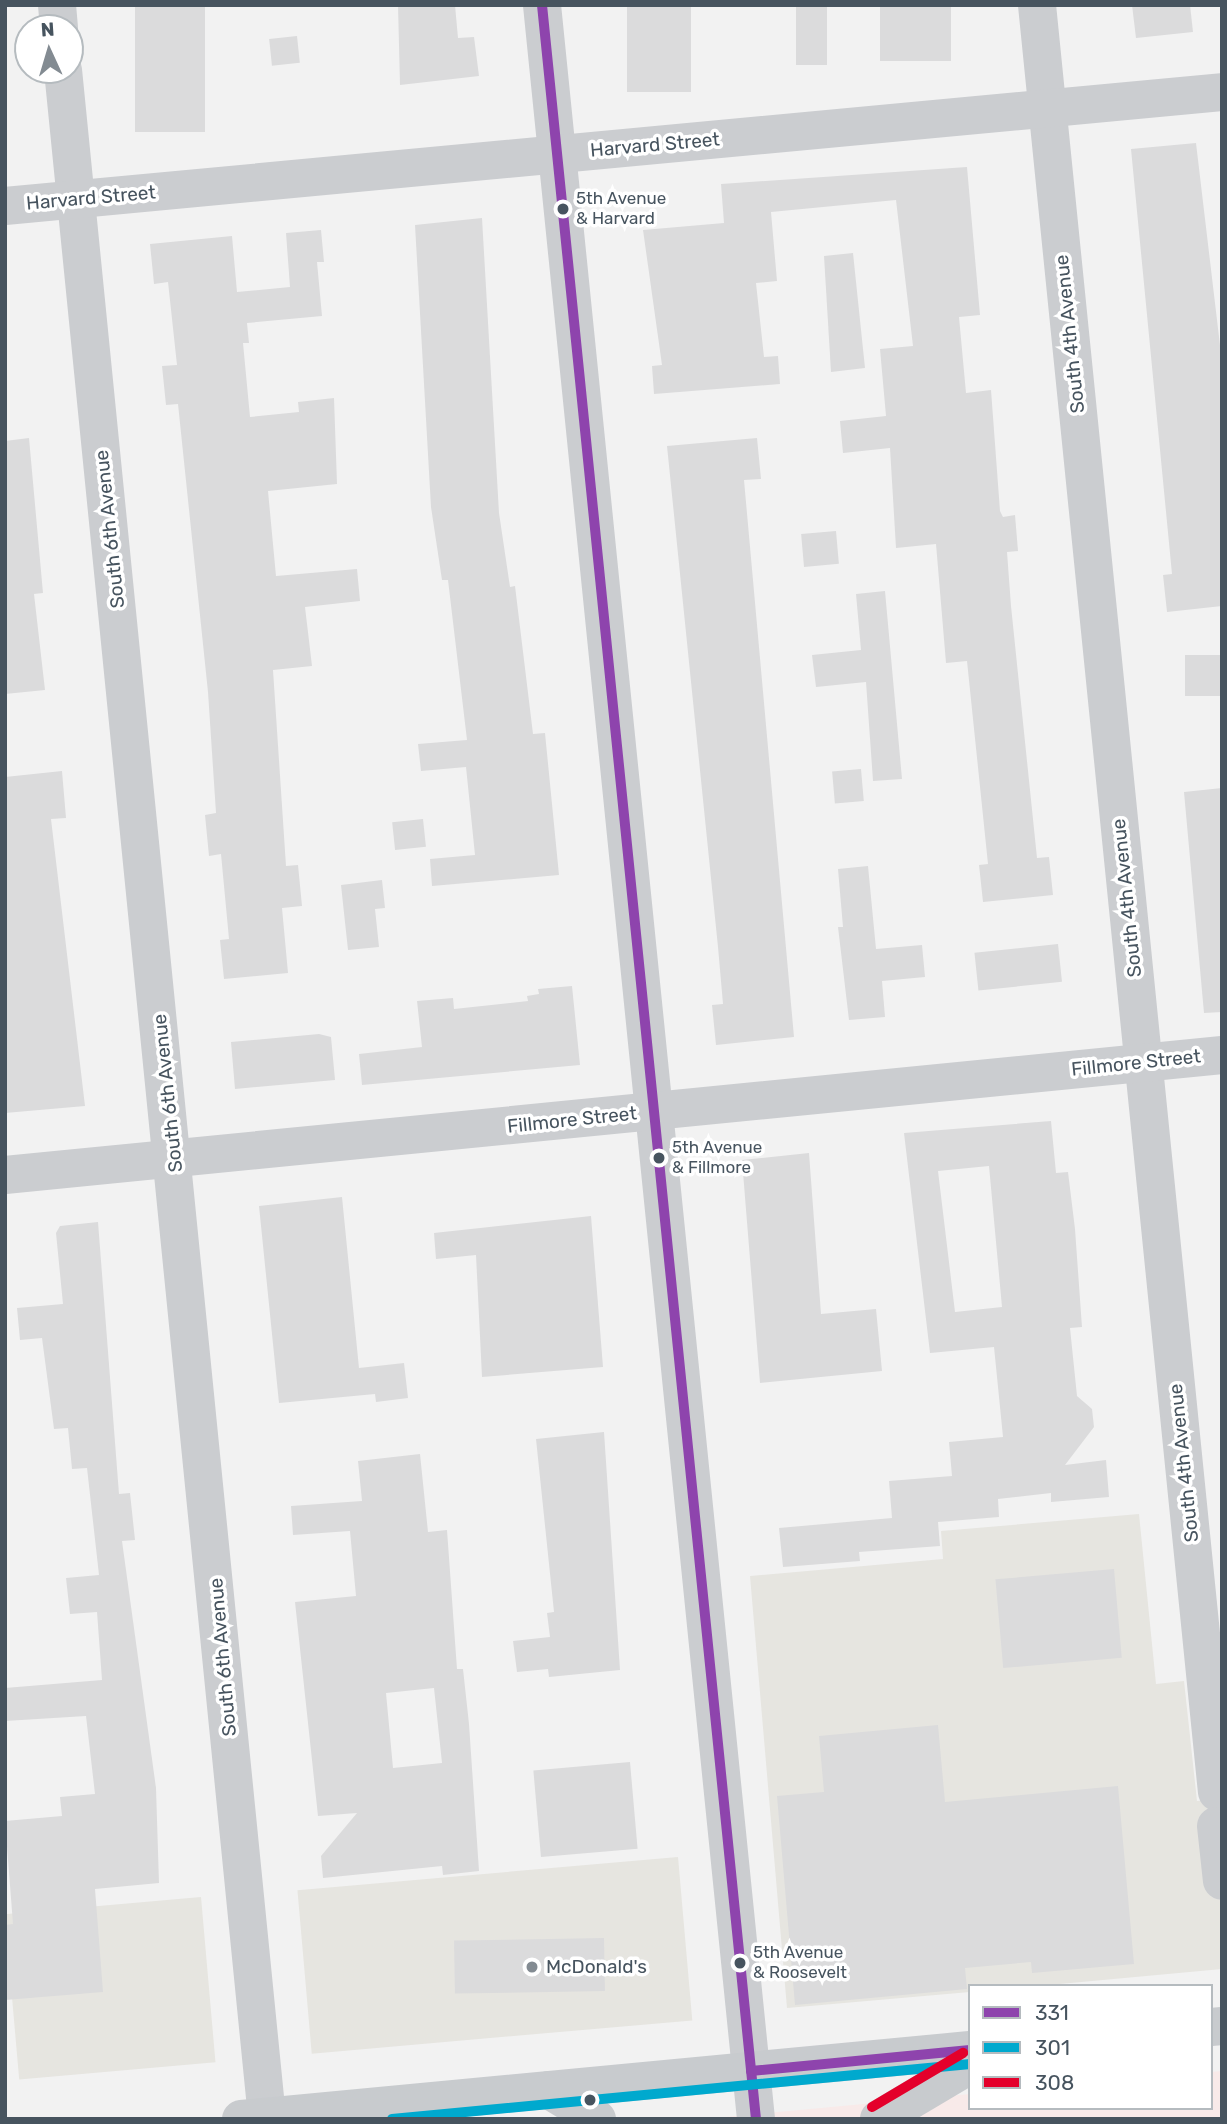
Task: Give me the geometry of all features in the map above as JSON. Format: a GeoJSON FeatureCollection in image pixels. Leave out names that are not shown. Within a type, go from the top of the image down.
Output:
{"type":"FeatureCollection","features":[{"type":"Feature","properties":{"kind":"main road"},"geometry":{"type":"LineString","coordinates":[[254,2118],[968,2050]]}},
{"type":"Feature","properties":{"kind":"main road"},"geometry":{"type":"LineString","coordinates":[[880,2119],[968,2066]]}},
{"type":"Feature","properties":{"kind":"main road"},"geometry":{"type":"LineString","coordinates":[[549,2090],[597,2119]]}},
{"type":"Feature","properties":{"kind":"street"},"geometry":{"type":"LineString","coordinates":[[542,5],[756,2119]]}},
{"type":"Feature","properties":{"kind":"street","name":"South 4th Avenue"},"geometry":{"type":"LineString","coordinates":[[1037,5],[1222,1881]]}},
{"type":"Feature","properties":{"kind":"street","name":"South 6th Avenue"},"geometry":{"type":"LineString","coordinates":[[64,84],[175,1158],[251,1950],[254,2118]]}},
{"type":"Feature","properties":{"kind":"street","name":"Harvard Street"},"geometry":{"type":"LineString","coordinates":[[5,206],[1222,92]]}},
{"type":"Feature","properties":{"kind":"street","name":"Fillmore Street"},"geometry":{"type":"LineString","coordinates":[[5,1175],[1222,1055]]}},
{"type":"Feature","properties":{"kind":"shaded area"},"geometry":{"type":"Polygon","coordinates":[[[1139,1514],[1156,1684],[1184,1681],[1197,1801],[1222,1799],[1222,1969],[1060,1984],[968,1984],[968,1992],[787,2008],[750,1576],[943,1559],[941,1531],[1139,1514]]]}},
{"type":"Feature","properties":{"kind":"shaded area"},"geometry":{"type":"Polygon","coordinates":[[[678,1857],[692,2020],[312,2054],[297,1890],[678,1857]]]}},
{"type":"Feature","properties":{"kind":"shaded area"},"geometry":{"type":"Polygon","coordinates":[[[201,1897],[215,2062],[19,2080],[5,1914],[201,1897]]]}},
{"type":"Feature","properties":{"kind":"shaded area"},"geometry":{"type":"Polygon","coordinates":[[[1222,2071],[1222,2119],[704,2119],[968,2094],[968,2110],[1213,2110],[1213,2072],[1222,2071]]]}},
{"type":"Feature","properties":{"kind":"building"},"geometry":{"type":"Polygon","coordinates":[[[135,5],[205,5],[205,132],[135,132],[135,5]]]}},
{"type":"Feature","properties":{"kind":"building"},"geometry":{"type":"Polygon","coordinates":[[[398,5],[455,5],[458,38],[474,37],[479,76],[400,85],[398,5]]]}},
{"type":"Feature","properties":{"kind":"building"},"geometry":{"type":"Polygon","coordinates":[[[627,5],[691,5],[691,92],[627,92],[627,5]]]}},
{"type":"Feature","properties":{"kind":"building"},"geometry":{"type":"Polygon","coordinates":[[[796,5],[827,5],[827,65],[796,65],[796,5]]]}},
{"type":"Feature","properties":{"kind":"building"},"geometry":{"type":"Polygon","coordinates":[[[880,5],[951,5],[951,61],[880,61],[880,5]]]}},
{"type":"Feature","properties":{"kind":"building"},"geometry":{"type":"Polygon","coordinates":[[[1132,5],[1190,5],[1193,32],[1136,38],[1132,5]]]}},
{"type":"Feature","properties":{"kind":"building"},"geometry":{"type":"Polygon","coordinates":[[[297,36],[300,63],[272,66],[269,39],[297,36]]]}},
{"type":"Feature","properties":{"kind":"building"},"geometry":{"type":"Polygon","coordinates":[[[1196,143],[1222,362],[1222,606],[1167,612],[1163,575],[1172,574],[1131,149],[1196,143]]]}},
{"type":"Feature","properties":{"kind":"building"},"geometry":{"type":"Polygon","coordinates":[[[967,167],[980,315],[959,317],[966,393],[991,390],[1000,511],[1003,517],[1015,515],[1018,551],[1007,552],[1011,606],[1037,858],[1049,857],[1053,895],[983,902],[979,865],[988,864],[967,661],[946,663],[936,544],[896,548],[890,448],[843,453],[840,421],[886,416],[880,349],[913,346],[896,200],[771,212],[777,281],[756,283],[764,357],[778,356],[780,384],[654,394],[652,366],[662,365],[643,230],[724,223],[721,184],[967,167]]]}},
{"type":"Feature","properties":{"kind":"building"},"geometry":{"type":"Polygon","coordinates":[[[482,218],[499,513],[510,587],[515,586],[533,734],[545,733],[559,875],[432,886],[430,859],[475,855],[466,767],[421,771],[418,744],[467,740],[448,580],[442,580],[431,507],[415,225],[482,218]]]}},
{"type":"Feature","properties":{"kind":"building"},"geometry":{"type":"Polygon","coordinates":[[[321,230],[324,262],[317,262],[322,316],[247,323],[249,343],[243,343],[250,417],[299,412],[298,402],[334,398],[337,484],[268,491],[276,576],[357,569],[360,601],[305,607],[312,666],[273,670],[286,866],[298,865],[302,906],[282,908],[288,973],[224,979],[220,940],[229,939],[221,854],[209,856],[205,815],[216,813],[208,692],[178,404],[166,405],[162,366],[177,365],[168,282],[154,284],[150,244],[232,236],[237,292],[290,287],[286,233],[321,230]]]}},
{"type":"Feature","properties":{"kind":"building"},"geometry":{"type":"Polygon","coordinates":[[[853,253],[865,368],[831,372],[824,256],[853,253]]]}},
{"type":"Feature","properties":{"kind":"building"},"geometry":{"type":"Polygon","coordinates":[[[29,438],[43,593],[34,594],[45,690],[5,694],[5,441],[29,438]]]}},
{"type":"Feature","properties":{"kind":"building"},"geometry":{"type":"Polygon","coordinates":[[[757,438],[761,479],[744,480],[794,1037],[716,1045],[712,1005],[723,1004],[667,446],[757,438]]]}},
{"type":"Feature","properties":{"kind":"building"},"geometry":{"type":"Polygon","coordinates":[[[836,531],[839,564],[804,567],[801,534],[836,531]]]}},
{"type":"Feature","properties":{"kind":"building"},"geometry":{"type":"Polygon","coordinates":[[[885,591],[902,779],[873,781],[866,682],[816,687],[812,655],[861,650],[856,594],[885,591]]]}},
{"type":"Feature","properties":{"kind":"building"},"geometry":{"type":"Polygon","coordinates":[[[1185,655],[1222,655],[1222,696],[1185,696],[1185,655]]]}},
{"type":"Feature","properties":{"kind":"building"},"geometry":{"type":"Polygon","coordinates":[[[861,769],[864,801],[835,803],[832,772],[861,769]]]}},
{"type":"Feature","properties":{"kind":"building"},"geometry":{"type":"Polygon","coordinates":[[[62,771],[66,818],[51,819],[85,1106],[5,1113],[5,777],[62,771]]]}},
{"type":"Feature","properties":{"kind":"building"},"geometry":{"type":"Polygon","coordinates":[[[1222,788],[1222,1012],[1204,1013],[1184,792],[1222,788]]]}},
{"type":"Feature","properties":{"kind":"building"},"geometry":{"type":"Polygon","coordinates":[[[423,819],[426,847],[395,850],[392,822],[423,819]]]}},
{"type":"Feature","properties":{"kind":"building"},"geometry":{"type":"Polygon","coordinates":[[[868,866],[876,949],[922,945],[925,977],[882,981],[885,1017],[849,1020],[838,927],[843,927],[838,869],[868,866]]]}},
{"type":"Feature","properties":{"kind":"building"},"geometry":{"type":"Polygon","coordinates":[[[382,880],[385,908],[375,909],[379,947],[348,950],[341,885],[382,880]]]}},
{"type":"Feature","properties":{"kind":"building"},"geometry":{"type":"Polygon","coordinates":[[[1058,944],[1062,982],[978,991],[974,953],[1058,944]]]}},
{"type":"Feature","properties":{"kind":"building"},"geometry":{"type":"Polygon","coordinates":[[[572,986],[580,1065],[362,1085],[359,1054],[422,1047],[417,1001],[453,998],[454,1009],[528,1001],[527,996],[539,994],[538,989],[572,986]]]}},
{"type":"Feature","properties":{"kind":"building"},"geometry":{"type":"Polygon","coordinates":[[[319,1034],[331,1037],[335,1080],[235,1089],[231,1042],[319,1034]]]}},
{"type":"Feature","properties":{"kind":"building"},"geometry":{"type":"Polygon","coordinates":[[[1051,1121],[1056,1173],[1068,1172],[1075,1229],[1082,1327],[1070,1328],[1077,1396],[1092,1409],[1094,1427],[1065,1465],[1106,1460],[1109,1497],[1051,1502],[1051,1493],[998,1499],[999,1517],[938,1522],[940,1546],[859,1552],[860,1561],[783,1567],[779,1528],[892,1518],[889,1481],[952,1476],[949,1442],[1003,1437],[994,1347],[930,1353],[904,1133],[1051,1121]],[[989,1166],[938,1171],[955,1312],[1002,1307],[989,1166]]]}},
{"type":"Feature","properties":{"kind":"building"},"geometry":{"type":"Polygon","coordinates":[[[809,1153],[821,1314],[876,1309],[882,1371],[760,1383],[742,1160],[809,1153]]]}},
{"type":"Feature","properties":{"kind":"building"},"geometry":{"type":"Polygon","coordinates":[[[342,1197],[359,1368],[404,1363],[408,1398],[376,1402],[375,1394],[279,1403],[259,1206],[342,1197]]]}},
{"type":"Feature","properties":{"kind":"building"},"geometry":{"type":"Polygon","coordinates":[[[591,1216],[603,1367],[482,1377],[476,1255],[436,1259],[434,1233],[591,1216]]]}},
{"type":"Feature","properties":{"kind":"building"},"geometry":{"type":"Polygon","coordinates":[[[98,1222],[119,1494],[130,1493],[135,1540],[122,1541],[156,1788],[159,1883],[95,1889],[103,1992],[5,2000],[5,1925],[13,1924],[5,1821],[62,1816],[60,1797],[95,1794],[86,1716],[5,1721],[5,1688],[102,1680],[97,1612],[70,1614],[66,1578],[99,1575],[87,1468],[72,1469],[68,1428],[54,1429],[42,1338],[20,1340],[17,1308],[63,1304],[56,1233],[60,1226],[98,1222]]]}},
{"type":"Feature","properties":{"kind":"building"},"geometry":{"type":"Polygon","coordinates":[[[604,1432],[620,1670],[549,1677],[548,1669],[517,1672],[513,1641],[550,1637],[547,1613],[554,1612],[536,1439],[604,1432]]]}},
{"type":"Feature","properties":{"kind":"building"},"geometry":{"type":"Polygon","coordinates":[[[420,1454],[428,1532],[447,1530],[457,1669],[463,1669],[469,1724],[479,1871],[443,1875],[442,1866],[323,1878],[321,1856],[357,1813],[318,1816],[295,1602],[356,1596],[350,1531],[293,1535],[291,1506],[362,1501],[358,1461],[420,1454]],[[434,1688],[386,1693],[393,1768],[442,1763],[434,1688]]]}},
{"type":"Feature","properties":{"kind":"building"},"geometry":{"type":"Polygon","coordinates":[[[1114,1569],[1122,1658],[1003,1668],[995,1579],[1114,1569]]]}},
{"type":"Feature","properties":{"kind":"building"},"geometry":{"type":"Polygon","coordinates":[[[938,1725],[945,1802],[1118,1786],[1134,1964],[1032,1973],[1031,1962],[965,1968],[967,1989],[795,2005],[777,1796],[824,1792],[819,1736],[938,1725]]]}},
{"type":"Feature","properties":{"kind":"building"},"geometry":{"type":"Polygon","coordinates":[[[630,1762],[638,1849],[541,1857],[533,1770],[630,1762]]]}},
{"type":"Feature","properties":{"kind":"building","name":"McDonald's"},"geometry":{"type":"Polygon","coordinates":[[[604,1938],[605,1991],[455,1994],[454,1941],[604,1938]]]}},
{"type":"Feature","properties":{"kind":"transit line","name":"331"},"geometry":{"type":"LineString","coordinates":[[542,5],[756,2119]]}},
{"type":"Feature","properties":{"kind":"transit line","name":"331"},"geometry":{"type":"LineString","coordinates":[[751,2071],[968,2050]]}},
{"type":"Feature","properties":{"kind":"transit line","name":"308"},"geometry":{"type":"LineString","coordinates":[[872,2107],[963,2053]]}},
{"type":"Feature","properties":{"kind":"transit line","name":"301"},"geometry":{"type":"LineString","coordinates":[[392,2119],[968,2064]]}},
{"type":"Feature","properties":{"kind":"place","name":"5th Avenue & Harvard"},"geometry":{"type":"Point","coordinates":[563,209]}},
{"type":"Feature","properties":{"kind":"place","name":"5th Avenue & Fillmore"},"geometry":{"type":"Point","coordinates":[659,1158]}},
{"type":"Feature","properties":{"kind":"place","name":"5th Avenue & Roosevelt"},"geometry":{"type":"Point","coordinates":[740,1963]}},
{"type":"Feature","properties":{"kind":"place","name":"McDonald's"},"geometry":{"type":"Point","coordinates":[532,1967]}}]}
